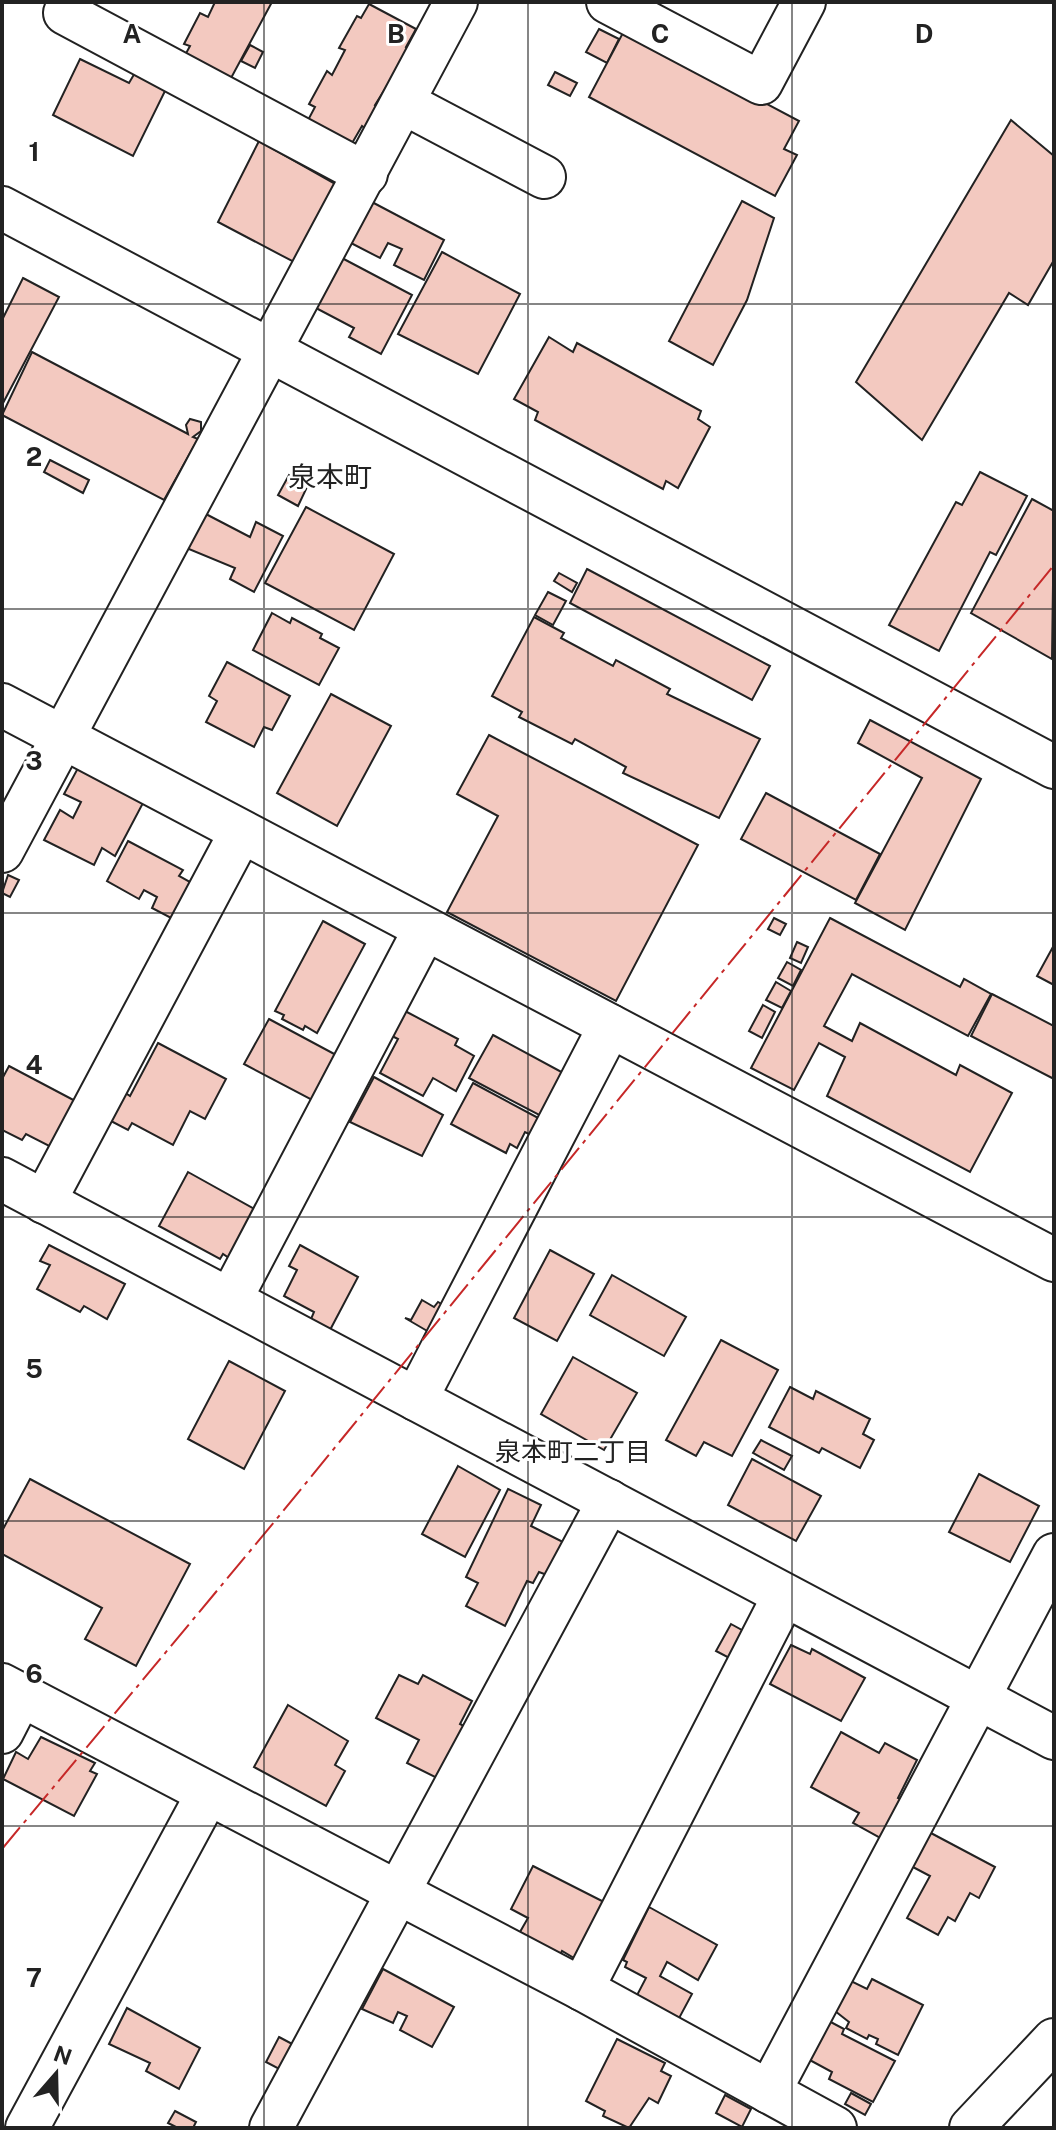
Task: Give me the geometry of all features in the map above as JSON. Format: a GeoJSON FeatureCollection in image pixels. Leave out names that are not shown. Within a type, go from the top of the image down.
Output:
{"type":"FeatureCollection","features":[{"type":"Feature","properties":{"kind":"street"},"geometry":{"type":"LineString","coordinates":[[2,851],[272,352],[456,2]]}},
{"type":"Feature","properties":{"kind":"street"},"geometry":{"type":"LineString","coordinates":[[608,2],[761,83],[804,2]]}},
{"type":"Feature","properties":{"kind":"street"},"geometry":{"type":"LineString","coordinates":[[60,6],[366,174]]}},
{"type":"Feature","properties":{"kind":"street"},"geometry":{"type":"LineString","coordinates":[[404,103],[544,177]]}},
{"type":"Feature","properties":{"kind":"street"},"geometry":{"type":"LineString","coordinates":[[2,208],[1054,767]]}},
{"type":"Feature","properties":{"kind":"street"},"geometry":{"type":"LineString","coordinates":[[2,705],[1054,1260]]}},
{"type":"Feature","properties":{"kind":"street"},"geometry":{"type":"LineString","coordinates":[[44,1202],[241,832]]}},
{"type":"Feature","properties":{"kind":"street"},"geometry":{"type":"LineString","coordinates":[[230,1300],[425,929]]}},
{"type":"Feature","properties":{"kind":"street"},"geometry":{"type":"LineString","coordinates":[[416,1399],[610,1026]]}},
{"type":"Feature","properties":{"kind":"street"},"geometry":{"type":"LineString","coordinates":[[2,1179],[1054,1738]]}},
{"type":"Feature","properties":{"kind":"street"},"geometry":{"type":"LineString","coordinates":[[271,2128],[609,1501]]}},
{"type":"Feature","properties":{"kind":"street"},"geometry":{"type":"LineString","coordinates":[[769,2092],[1054,1555]]}},
{"type":"Feature","properties":{"kind":"street"},"geometry":{"type":"LineString","coordinates":[[582,1989],[784,1596]]}},
{"type":"Feature","properties":{"kind":"street"},"geometry":{"type":"LineString","coordinates":[[2,1732],[12,1690],[207,1795],[582,1989],[835,2128]]}},
{"type":"Feature","properties":{"kind":"street"},"geometry":{"type":"LineString","coordinates":[[27,2128],[207,1795]]}},
{"type":"Feature","properties":{"kind":"street"},"geometry":{"type":"LineString","coordinates":[[971,2128],[1054,2040]]}},
{"type":"Feature","properties":{"kind":"building"},"geometry":{"type":"Polygon","coordinates":[[[215,2],[272,2],[230,80],[184,57],[190,46],[184,44],[200,13],[208,17],[215,2]]]}},
{"type":"Feature","properties":{"kind":"building"},"geometry":{"type":"Polygon","coordinates":[[[369,4],[416,29],[406,47],[410,49],[375,105],[379,107],[367,130],[362,126],[351,145],[307,122],[315,107],[309,104],[327,71],[332,75],[345,50],[339,48],[357,16],[361,18],[369,4]]]}},
{"type":"Feature","properties":{"kind":"building"},"geometry":{"type":"Polygon","coordinates":[[[599,29],[619,39],[607,63],[586,52],[599,29]]]}},
{"type":"Feature","properties":{"kind":"building"},"geometry":{"type":"Polygon","coordinates":[[[625,29],[799,121],[784,149],[797,155],[775,196],[589,97],[625,29]]]}},
{"type":"Feature","properties":{"kind":"building"},"geometry":{"type":"Polygon","coordinates":[[[250,45],[263,52],[255,68],[241,61],[250,45]]]}},
{"type":"Feature","properties":{"kind":"building"},"geometry":{"type":"Polygon","coordinates":[[[80,59],[129,83],[136,71],[167,87],[133,156],[53,115],[80,59]]]}},
{"type":"Feature","properties":{"kind":"building"},"geometry":{"type":"Polygon","coordinates":[[[555,72],[577,83],[570,96],[548,85],[555,72]]]}},
{"type":"Feature","properties":{"kind":"building"},"geometry":{"type":"Polygon","coordinates":[[[1011,120],[1054,156],[1054,260],[1028,305],[1009,293],[922,440],[856,382],[1011,120]]]}},
{"type":"Feature","properties":{"kind":"building"},"geometry":{"type":"Polygon","coordinates":[[[259,141],[335,184],[294,262],[218,222],[259,141]]]}},
{"type":"Feature","properties":{"kind":"building"},"geometry":{"type":"Polygon","coordinates":[[[370,201],[444,240],[424,280],[394,265],[402,249],[388,243],[380,258],[349,242],[370,201]]]}},
{"type":"Feature","properties":{"kind":"building"},"geometry":{"type":"Polygon","coordinates":[[[742,201],[774,218],[747,300],[713,365],[669,341],[742,201]]]}},
{"type":"Feature","properties":{"kind":"building"},"geometry":{"type":"Polygon","coordinates":[[[442,252],[520,294],[478,374],[398,334],[442,252]]]}},
{"type":"Feature","properties":{"kind":"building"},"geometry":{"type":"Polygon","coordinates":[[[340,257],[412,295],[381,354],[349,337],[354,328],[314,307],[340,257]]]}},
{"type":"Feature","properties":{"kind":"building"},"geometry":{"type":"Polygon","coordinates":[[[23,278],[59,297],[2,405],[2,320],[23,278]]]}},
{"type":"Feature","properties":{"kind":"building"},"geometry":{"type":"Polygon","coordinates":[[[549,337],[573,352],[577,343],[701,411],[698,419],[710,427],[678,488],[666,481],[663,489],[535,420],[538,412],[514,399],[549,337]]]}},
{"type":"Feature","properties":{"kind":"building"},"geometry":{"type":"Polygon","coordinates":[[[32,352],[188,434],[186,425],[190,419],[201,422],[201,431],[193,437],[198,439],[164,500],[2,415],[32,352]]]}},
{"type":"Feature","properties":{"kind":"building"},"geometry":{"type":"Polygon","coordinates":[[[50,460],[89,480],[83,493],[44,472],[50,460]]]}},
{"type":"Feature","properties":{"kind":"building"},"geometry":{"type":"Polygon","coordinates":[[[980,472],[1027,496],[996,555],[990,552],[939,651],[889,625],[956,502],[962,505],[980,472]]]}},
{"type":"Feature","properties":{"kind":"building"},"geometry":{"type":"Polygon","coordinates":[[[289,475],[308,485],[298,506],[278,495],[289,475]]]}},
{"type":"Feature","properties":{"kind":"building"},"geometry":{"type":"Polygon","coordinates":[[[1032,499],[1054,511],[1052,659],[971,613],[1032,499]]]}},
{"type":"Feature","properties":{"kind":"building"},"geometry":{"type":"Polygon","coordinates":[[[306,507],[394,554],[354,630],[265,583],[306,507]]]}},
{"type":"Feature","properties":{"kind":"building"},"geometry":{"type":"Polygon","coordinates":[[[202,512],[250,537],[256,522],[283,536],[254,592],[230,579],[235,568],[184,547],[202,512]]]}},
{"type":"Feature","properties":{"kind":"building"},"geometry":{"type":"Polygon","coordinates":[[[587,569],[770,666],[752,700],[570,603],[587,569]]]}},
{"type":"Feature","properties":{"kind":"building"},"geometry":{"type":"Polygon","coordinates":[[[559,573],[577,583],[572,592],[554,581],[559,573]]]}},
{"type":"Feature","properties":{"kind":"building"},"geometry":{"type":"Polygon","coordinates":[[[548,592],[566,601],[553,625],[535,615],[548,592]]]}},
{"type":"Feature","properties":{"kind":"building"},"geometry":{"type":"Polygon","coordinates":[[[272,613],[290,623],[292,618],[322,634],[320,638],[339,648],[319,685],[253,650],[272,613]]]}},
{"type":"Feature","properties":{"kind":"building"},"geometry":{"type":"Polygon","coordinates":[[[534,617],[564,633],[561,638],[613,666],[616,660],[670,689],[667,694],[760,739],[719,818],[623,773],[626,767],[575,739],[572,744],[519,717],[522,712],[492,696],[534,617]]]}},
{"type":"Feature","properties":{"kind":"building"},"geometry":{"type":"Polygon","coordinates":[[[227,662],[290,696],[272,730],[264,727],[254,747],[206,722],[217,701],[209,696],[227,662]]]}},
{"type":"Feature","properties":{"kind":"building"},"geometry":{"type":"Polygon","coordinates":[[[331,694],[391,726],[337,826],[277,793],[331,694]]]}},
{"type":"Feature","properties":{"kind":"building"},"geometry":{"type":"Polygon","coordinates":[[[870,720],[981,779],[905,930],[855,903],[922,778],[858,743],[870,720]]]}},
{"type":"Feature","properties":{"kind":"building"},"geometry":{"type":"Polygon","coordinates":[[[489,735],[698,845],[616,1001],[447,912],[498,816],[457,794],[489,735]]]}},
{"type":"Feature","properties":{"kind":"building"},"geometry":{"type":"Polygon","coordinates":[[[78,768],[143,803],[115,856],[102,848],[94,865],[44,840],[60,810],[73,818],[81,802],[64,794],[78,768]]]}},
{"type":"Feature","properties":{"kind":"building"},"geometry":{"type":"Polygon","coordinates":[[[766,793],[880,854],[856,900],[741,839],[766,793]]]}},
{"type":"Feature","properties":{"kind":"building"},"geometry":{"type":"Polygon","coordinates":[[[128,841],[183,870],[179,876],[199,887],[173,919],[152,908],[157,897],[144,890],[139,899],[107,881],[128,841]]]}},
{"type":"Feature","properties":{"kind":"building"},"geometry":{"type":"Polygon","coordinates":[[[8,875],[19,880],[10,897],[2,893],[8,875]]]}},
{"type":"Feature","properties":{"kind":"building"},"geometry":{"type":"Polygon","coordinates":[[[774,918],[786,924],[780,935],[768,929],[774,918]]]}},
{"type":"Feature","properties":{"kind":"building"},"geometry":{"type":"Polygon","coordinates":[[[830,918],[960,987],[964,979],[991,994],[968,1036],[852,974],[824,1026],[852,1041],[860,1023],[956,1075],[960,1065],[1012,1093],[970,1172],[827,1096],[845,1057],[819,1043],[794,1090],[751,1068],[830,918]]]}},
{"type":"Feature","properties":{"kind":"building"},"geometry":{"type":"Polygon","coordinates":[[[323,921],[365,944],[317,1033],[305,1026],[303,1030],[282,1019],[284,1015],[275,1011],[323,921]]]}},
{"type":"Feature","properties":{"kind":"building"},"geometry":{"type":"Polygon","coordinates":[[[797,942],[808,947],[801,963],[790,958],[797,942]]]}},
{"type":"Feature","properties":{"kind":"building"},"geometry":{"type":"Polygon","coordinates":[[[1054,945],[1054,985],[1037,976],[1054,945]]]}},
{"type":"Feature","properties":{"kind":"building"},"geometry":{"type":"Polygon","coordinates":[[[787,962],[801,970],[793,986],[778,978],[787,962]]]}},
{"type":"Feature","properties":{"kind":"building"},"geometry":{"type":"Polygon","coordinates":[[[776,982],[791,991],[782,1008],[766,1000],[776,982]]]}},
{"type":"Feature","properties":{"kind":"building"},"geometry":{"type":"Polygon","coordinates":[[[992,994],[1054,1026],[1054,1079],[971,1036],[992,994]]]}},
{"type":"Feature","properties":{"kind":"building"},"geometry":{"type":"Polygon","coordinates":[[[763,1005],[775,1012],[762,1038],[749,1031],[763,1005]]]}},
{"type":"Feature","properties":{"kind":"building"},"geometry":{"type":"Polygon","coordinates":[[[405,1011],[458,1039],[455,1045],[474,1056],[456,1091],[433,1078],[423,1096],[380,1073],[398,1039],[392,1036],[405,1011]]]}},
{"type":"Feature","properties":{"kind":"building"},"geometry":{"type":"Polygon","coordinates":[[[269,1019],[338,1056],[314,1101],[244,1064],[269,1019]]]}},
{"type":"Feature","properties":{"kind":"building"},"geometry":{"type":"Polygon","coordinates":[[[493,1035],[567,1075],[545,1118],[469,1078],[493,1035]]]}},
{"type":"Feature","properties":{"kind":"building"},"geometry":{"type":"Polygon","coordinates":[[[158,1043],[226,1079],[205,1119],[190,1111],[173,1145],[132,1123],[128,1130],[109,1120],[124,1092],[130,1096],[158,1043]]]}},
{"type":"Feature","properties":{"kind":"building"},"geometry":{"type":"Polygon","coordinates":[[[9,1066],[81,1104],[57,1150],[26,1134],[22,1140],[2,1130],[2,1079],[9,1066]]]}},
{"type":"Feature","properties":{"kind":"building"},"geometry":{"type":"Polygon","coordinates":[[[374,1077],[443,1115],[422,1156],[350,1122],[374,1077]]]}},
{"type":"Feature","properties":{"kind":"building"},"geometry":{"type":"Polygon","coordinates":[[[473,1083],[542,1120],[533,1136],[525,1132],[517,1148],[510,1144],[506,1153],[451,1124],[473,1083]]]}},
{"type":"Feature","properties":{"kind":"building"},"geometry":{"type":"Polygon","coordinates":[[[188,1172],[258,1211],[232,1260],[223,1254],[220,1259],[159,1226],[188,1172]]]}},
{"type":"Feature","properties":{"kind":"building"},"geometry":{"type":"Polygon","coordinates":[[[49,1245],[125,1284],[107,1319],[84,1306],[80,1312],[37,1289],[50,1265],[40,1261],[49,1245]]]}},
{"type":"Feature","properties":{"kind":"building"},"geometry":{"type":"Polygon","coordinates":[[[300,1245],[358,1277],[330,1330],[311,1319],[314,1312],[284,1296],[297,1270],[289,1266],[300,1245]]]}},
{"type":"Feature","properties":{"kind":"building"},"geometry":{"type":"Polygon","coordinates":[[[550,1250],[594,1274],[557,1341],[514,1318],[550,1250]]]}},
{"type":"Feature","properties":{"kind":"building"},"geometry":{"type":"Polygon","coordinates":[[[612,1275],[686,1317],[664,1356],[590,1315],[612,1275]]]}},
{"type":"Feature","properties":{"kind":"building"},"geometry":{"type":"Polygon","coordinates":[[[422,1300],[434,1307],[438,1302],[445,1306],[429,1332],[405,1318],[411,1320],[422,1300]]]}},
{"type":"Feature","properties":{"kind":"building"},"geometry":{"type":"Polygon","coordinates":[[[721,1340],[778,1370],[732,1456],[704,1442],[696,1456],[666,1440],[721,1340]]]}},
{"type":"Feature","properties":{"kind":"building"},"geometry":{"type":"Polygon","coordinates":[[[573,1357],[637,1393],[604,1450],[541,1414],[573,1357]]]}},
{"type":"Feature","properties":{"kind":"building"},"geometry":{"type":"Polygon","coordinates":[[[229,1361],[285,1391],[244,1469],[188,1439],[229,1361]]]}},
{"type":"Feature","properties":{"kind":"building"},"geometry":{"type":"Polygon","coordinates":[[[790,1387],[813,1399],[816,1391],[870,1419],[863,1434],[874,1440],[860,1468],[822,1448],[819,1453],[769,1427],[790,1387]]]}},
{"type":"Feature","properties":{"kind":"building"},"geometry":{"type":"Polygon","coordinates":[[[761,1440],[792,1456],[784,1470],[753,1453],[761,1440]]]}},
{"type":"Feature","properties":{"kind":"building"},"geometry":{"type":"Polygon","coordinates":[[[752,1459],[821,1496],[796,1541],[728,1505],[752,1459]]]}},
{"type":"Feature","properties":{"kind":"building"},"geometry":{"type":"Polygon","coordinates":[[[458,1466],[500,1490],[465,1557],[422,1534],[458,1466]]]}},
{"type":"Feature","properties":{"kind":"building"},"geometry":{"type":"Polygon","coordinates":[[[979,1474],[1039,1506],[1010,1562],[949,1532],[979,1474]]]}},
{"type":"Feature","properties":{"kind":"building"},"geometry":{"type":"Polygon","coordinates":[[[30,1479],[190,1564],[136,1666],[85,1639],[102,1608],[2,1554],[2,1531],[30,1479]]]}},
{"type":"Feature","properties":{"kind":"building"},"geometry":{"type":"Polygon","coordinates":[[[508,1489],[541,1505],[531,1526],[563,1542],[547,1575],[539,1572],[533,1583],[527,1581],[505,1626],[466,1606],[478,1583],[466,1577],[508,1489]]]}},
{"type":"Feature","properties":{"kind":"building"},"geometry":{"type":"Polygon","coordinates":[[[731,1624],[749,1634],[735,1661],[716,1651],[731,1624]]]}},
{"type":"Feature","properties":{"kind":"building"},"geometry":{"type":"Polygon","coordinates":[[[791,1645],[810,1654],[812,1649],[865,1678],[841,1721],[770,1684],[791,1645]]]}},
{"type":"Feature","properties":{"kind":"building"},"geometry":{"type":"Polygon","coordinates":[[[399,1675],[418,1684],[423,1675],[472,1701],[460,1724],[464,1726],[437,1778],[407,1763],[419,1740],[376,1718],[399,1675]]]}},
{"type":"Feature","properties":{"kind":"building"},"geometry":{"type":"Polygon","coordinates":[[[288,1705],[348,1741],[335,1765],[345,1771],[326,1806],[254,1767],[288,1705]]]}},
{"type":"Feature","properties":{"kind":"building"},"geometry":{"type":"Polygon","coordinates":[[[841,1732],[879,1753],[885,1743],[917,1760],[898,1798],[903,1800],[882,1839],[853,1823],[859,1813],[811,1787],[841,1732]]]}},
{"type":"Feature","properties":{"kind":"building"},"geometry":{"type":"Polygon","coordinates":[[[41,1737],[95,1763],[90,1771],[97,1774],[74,1816],[3,1779],[16,1752],[28,1759],[41,1737]]]}},
{"type":"Feature","properties":{"kind":"building"},"geometry":{"type":"Polygon","coordinates":[[[929,1832],[995,1867],[979,1898],[970,1893],[955,1921],[948,1917],[938,1935],[907,1918],[930,1876],[911,1866],[929,1832]]]}},
{"type":"Feature","properties":{"kind":"building"},"geometry":{"type":"Polygon","coordinates":[[[533,1866],[604,1902],[574,1958],[562,1951],[560,1955],[520,1932],[528,1918],[511,1909],[533,1866]]]}},
{"type":"Feature","properties":{"kind":"building"},"geometry":{"type":"Polygon","coordinates":[[[649,1907],[717,1945],[698,1980],[667,1962],[660,1976],[692,1994],[677,2022],[635,1999],[646,1978],[625,1967],[627,1962],[623,1960],[649,1907]]]}},
{"type":"Feature","properties":{"kind":"building"},"geometry":{"type":"Polygon","coordinates":[[[383,1969],[454,2007],[432,2047],[400,2030],[407,2016],[398,2012],[393,2023],[362,2009],[383,1969]]]}},
{"type":"Feature","properties":{"kind":"building"},"geometry":{"type":"Polygon","coordinates":[[[872,1979],[923,2005],[898,2055],[876,2044],[878,2039],[869,2035],[867,2039],[846,2028],[849,2022],[835,2011],[851,1981],[867,1989],[872,1979]]]}},
{"type":"Feature","properties":{"kind":"building"},"geometry":{"type":"Polygon","coordinates":[[[127,2008],[200,2048],[179,2089],[146,2071],[150,2063],[109,2044],[127,2008]]]}},
{"type":"Feature","properties":{"kind":"building"},"geometry":{"type":"Polygon","coordinates":[[[825,2019],[844,2029],[842,2034],[895,2061],[873,2102],[829,2079],[832,2072],[806,2058],[825,2019]]]}},
{"type":"Feature","properties":{"kind":"building"},"geometry":{"type":"Polygon","coordinates":[[[279,2037],[296,2046],[283,2071],[266,2062],[279,2037]]]}},
{"type":"Feature","properties":{"kind":"building"},"geometry":{"type":"Polygon","coordinates":[[[617,2039],[665,2063],[661,2071],[671,2076],[658,2103],[649,2098],[629,2128],[603,2116],[605,2111],[586,2101],[617,2039]]]}},
{"type":"Feature","properties":{"kind":"building"},"geometry":{"type":"Polygon","coordinates":[[[851,2093],[871,2104],[865,2115],[845,2104],[851,2093]]]}},
{"type":"Feature","properties":{"kind":"building"},"geometry":{"type":"Polygon","coordinates":[[[725,2095],[751,2109],[742,2127],[716,2113],[725,2095]]]}},
{"type":"Feature","properties":{"kind":"building"},"geometry":{"type":"Polygon","coordinates":[[[175,2111],[196,2122],[193,2128],[178,2128],[168,2123],[175,2111]]]}},
{"type":"Feature","properties":{"kind":"power"},"geometry":{"type":"LineString","coordinates":[[2,1849],[275,1521],[1054,565]]}},
{"type":"Feature","properties":{"kind":"district","name":"泉本町"},"geometry":{"type":"Point","coordinates":[330,477]}},
{"type":"Feature","properties":{"kind":"district","name":"泉本町二丁目"},"geometry":{"type":"Point","coordinates":[573,1452]}}]}
